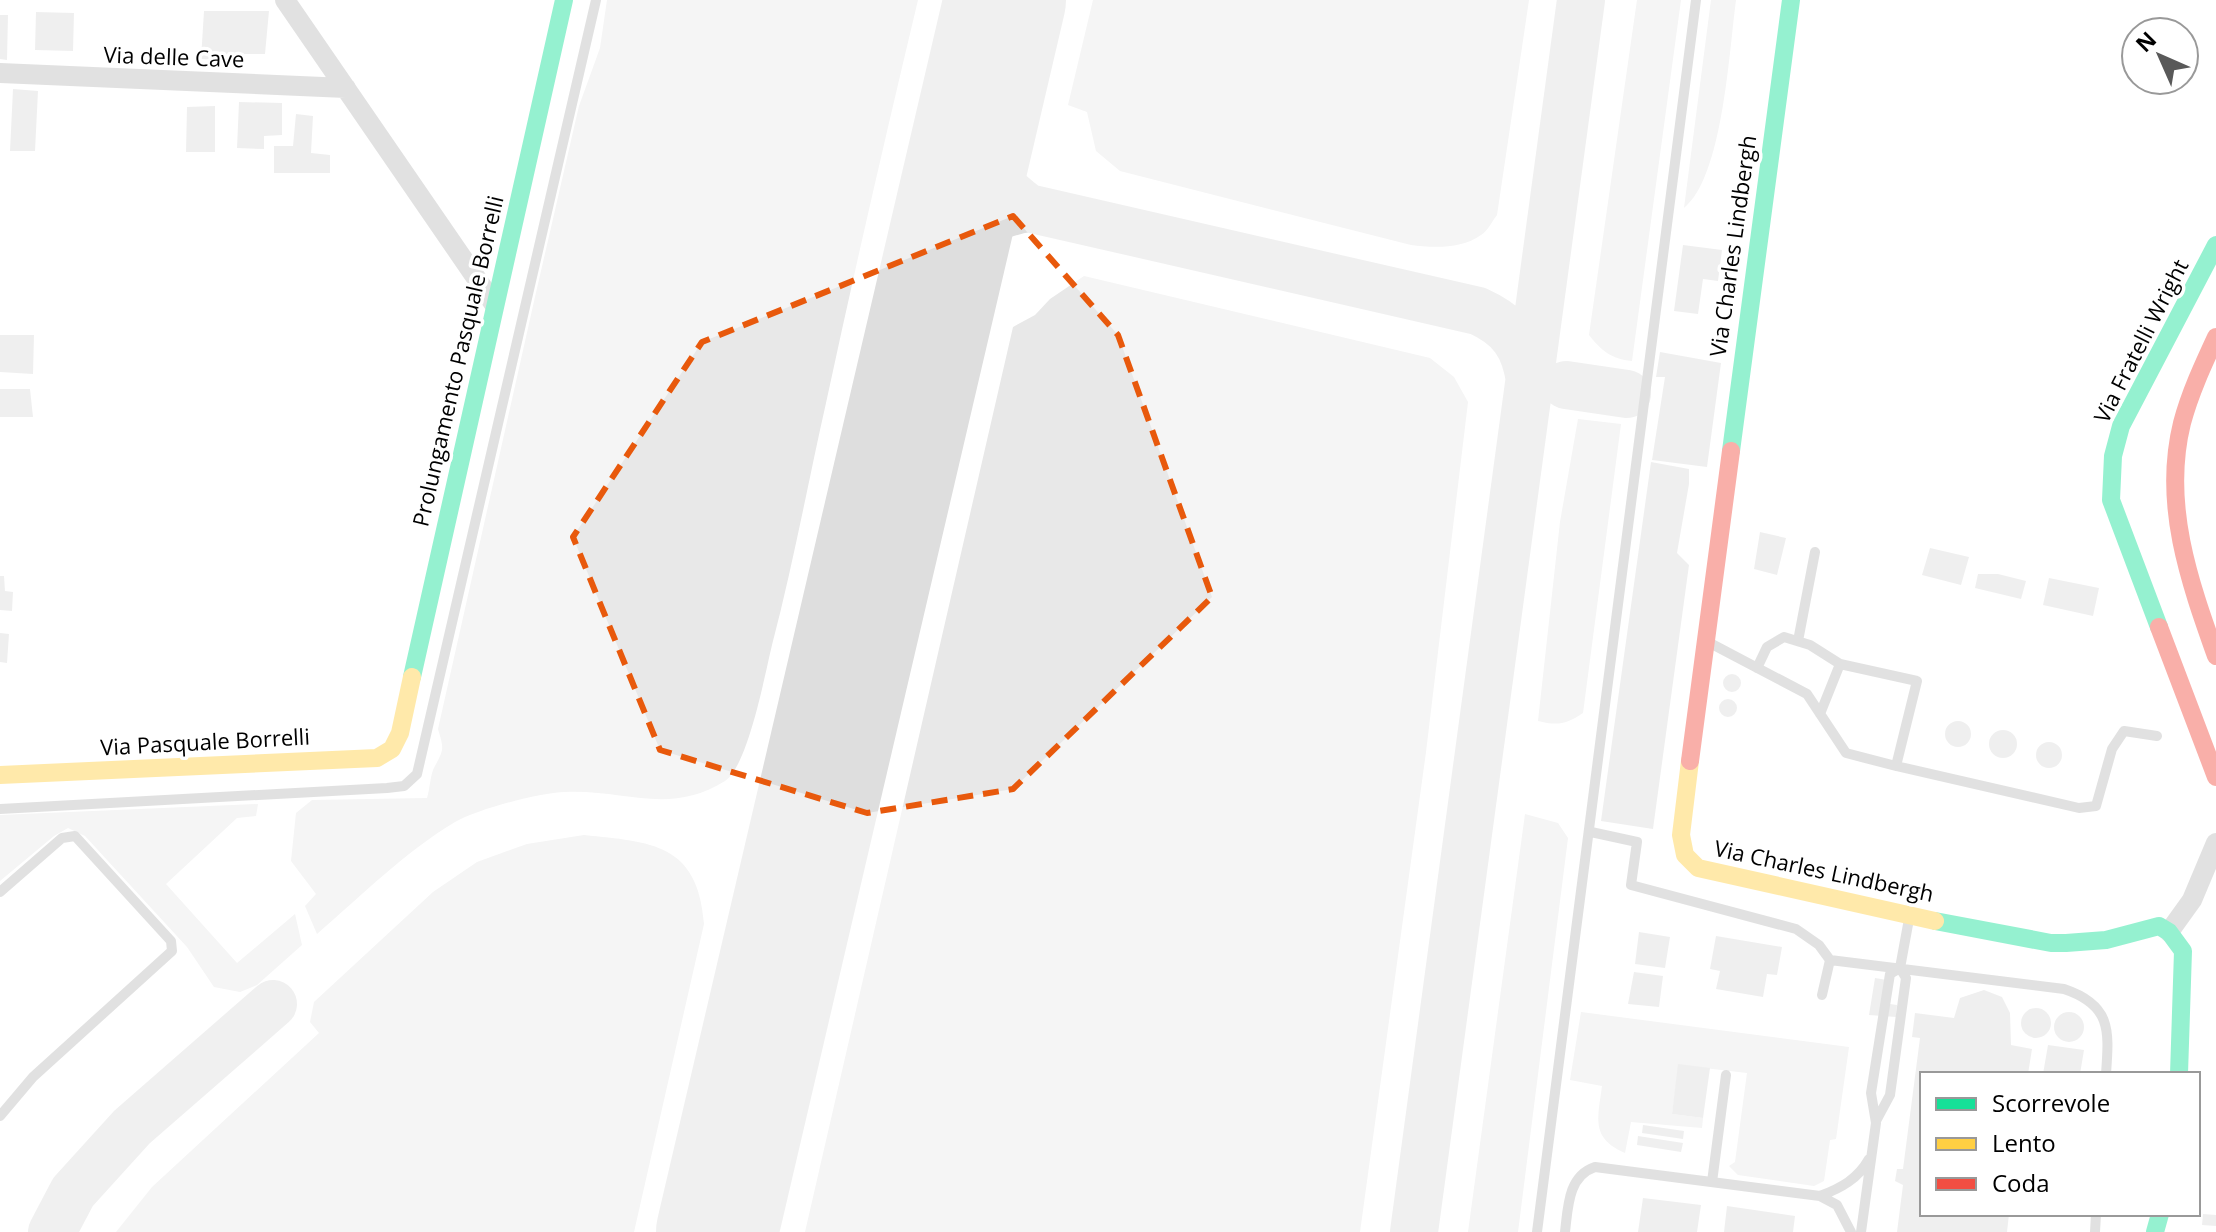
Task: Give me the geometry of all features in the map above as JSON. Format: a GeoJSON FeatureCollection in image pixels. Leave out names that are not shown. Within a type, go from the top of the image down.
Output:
{"type":"FeatureCollection","features":[{"type":"Feature","properties":{"kind":"main road","name":"Prolungamento Pasquale Borrelli"},"geometry":{"type":"LineString","coordinates":[[400,733],[564,0]]}},
{"type":"Feature","properties":{"kind":"main road","name":"Via Charles Lindbergh"},"geometry":{"type":"LineString","coordinates":[[1791,0],[1761,208],[1681,835],[1685,855],[1698,868],[2021,938],[2065,944],[2112,941],[2159,926],[2169,932]]}},
{"type":"Feature","properties":{"kind":"main road","name":"Via Fratelli Wright"},"geometry":{"type":"LineString","coordinates":[[2216,245],[2121,426],[2113,456],[2111,500],[2216,777]]}},
{"type":"Feature","properties":{"kind":"main road"},"geometry":{"type":"LineString","coordinates":[[2216,337],[2190,395],[2179,429],[2174,482],[2178,540],[2195,601],[2216,656]]}},
{"type":"Feature","properties":{"kind":"main road","name":"Via Pasquale Borrelli"},"geometry":{"type":"LineString","coordinates":[[0,775],[377,758],[392,749],[400,733]]}},
{"type":"Feature","properties":{"kind":"main road"},"geometry":{"type":"LineString","coordinates":[[2169,932],[2183,951],[2179,1072]]}},
{"type":"Feature","properties":{"kind":"street"},"geometry":{"type":"LineString","coordinates":[[285,0],[494,304]]}},
{"type":"Feature","properties":{"kind":"street","name":"Via delle Cave"},"geometry":{"type":"LineString","coordinates":[[0,73],[346,88]]}},
{"type":"Feature","properties":{"kind":"street"},"geometry":{"type":"LineString","coordinates":[[2169,932],[2192,900],[2216,843]]}},
{"type":"Feature","properties":{"kind":"lane"},"geometry":{"type":"LineString","coordinates":[[0,809],[387,788],[404,786],[417,774],[596,0]]}},
{"type":"Feature","properties":{"kind":"lane"},"geometry":{"type":"LineString","coordinates":[[1537,1232],[1696,0]]}},
{"type":"Feature","properties":{"kind":"lane"},"geometry":{"type":"LineString","coordinates":[[1798,641],[1815,552]]}},
{"type":"Feature","properties":{"kind":"lane"},"geometry":{"type":"LineString","coordinates":[[1757,668],[1767,647],[1784,637],[1810,645],[1840,664],[1917,681],[1896,766]]}},
{"type":"Feature","properties":{"kind":"lane"},"geometry":{"type":"LineString","coordinates":[[1707,641],[1807,694],[1846,753],[2079,808],[2096,806],[2112,749],[2124,731],[2157,736]]}},
{"type":"Feature","properties":{"kind":"lane"},"geometry":{"type":"LineString","coordinates":[[1820,714],[1840,664]]}},
{"type":"Feature","properties":{"kind":"lane"},"geometry":{"type":"LineString","coordinates":[[1591,832],[1637,842],[1631,885],[1796,929],[1819,945],[1830,960],[2064,989],[2080,994],[2094,1005],[2109,1032],[2106,1072]]}},
{"type":"Feature","properties":{"kind":"lane"},"geometry":{"type":"LineString","coordinates":[[0,892],[62,838],[75,836],[171,941],[173,947],[33,1077],[0,1116]]}},
{"type":"Feature","properties":{"kind":"lane"},"geometry":{"type":"LineString","coordinates":[[1876,1123],[1890,1095],[1906,978],[1900,968],[1910,915]]}},
{"type":"Feature","properties":{"kind":"lane"},"geometry":{"type":"LineString","coordinates":[[1822,995],[1830,960]]}},
{"type":"Feature","properties":{"kind":"lane"},"geometry":{"type":"LineString","coordinates":[[1861,1232],[1876,1123],[1871,1093],[1890,974],[1900,968]]}},
{"type":"Feature","properties":{"kind":"lane"},"geometry":{"type":"LineString","coordinates":[[1712,1182],[1726,1075]]}},
{"type":"Feature","properties":{"kind":"lane"},"geometry":{"type":"LineString","coordinates":[[1820,1196],[1841,1188],[1862,1173],[1872,1154]]}},
{"type":"Feature","properties":{"kind":"lane"},"geometry":{"type":"LineString","coordinates":[[1565,1232],[1570,1191],[1583,1171],[1595,1167],[1820,1196],[1837,1205],[1851,1232]]}},
{"type":"Feature","properties":{"kind":"highlighted area"},"geometry":{"type":"Polygon","coordinates":[[[1013,216],[1118,335],[1212,597],[1013,789],[867,813],[660,750],[573,537],[702,342],[1013,216]]]}},
{"type":"Feature","properties":{"kind":"shaded area"},"geometry":{"type":"Polygon","coordinates":[[[607,0],[918,0],[859,251],[787,585],[748,739],[741,758],[725,781],[685,797],[666,799],[587,792],[553,793],[508,802],[465,817],[401,861],[317,934],[305,906],[316,894],[291,861],[296,813],[312,800],[427,798],[432,773],[441,752],[438,729],[535,297],[579,106],[600,48],[607,0]]]}},
{"type":"Feature","properties":{"kind":"shaded area"},"geometry":{"type":"Polygon","coordinates":[[[1093,0],[1529,0],[1497,215],[1486,231],[1465,243],[1411,245],[1120,171],[1096,151],[1087,112],[1068,105],[1093,0]]]}},
{"type":"Feature","properties":{"kind":"shaded area"},"geometry":{"type":"Polygon","coordinates":[[[1637,0],[1681,0],[1632,361],[1608,353],[1589,335],[1637,0]]]}},
{"type":"Feature","properties":{"kind":"shaded area"},"geometry":{"type":"Polygon","coordinates":[[[1711,0],[1736,0],[1727,80],[1708,170],[1697,192],[1684,208],[1711,0]]]}},
{"type":"Feature","properties":{"kind":"shaded area"},"geometry":{"type":"Polygon","coordinates":[[[1084,276],[1430,358],[1454,377],[1468,402],[1426,752],[1360,1232],[805,1232],[1013,327],[1035,315],[1050,299],[1084,276]]]}},
{"type":"Feature","properties":{"kind":"shaded area"},"geometry":{"type":"Polygon","coordinates":[[[1578,419],[1621,424],[1583,713],[1567,722],[1551,723],[1538,721],[1560,522],[1578,419]]]}},
{"type":"Feature","properties":{"kind":"shaded area"},"geometry":{"type":"Polygon","coordinates":[[[258,804],[256,816],[237,818],[166,884],[237,963],[295,914],[302,945],[257,985],[240,992],[214,987],[187,947],[85,836],[68,828],[0,881],[0,815],[258,804]]]}},
{"type":"Feature","properties":{"kind":"shaded area"},"geometry":{"type":"Polygon","coordinates":[[[1525,814],[1558,823],[1568,838],[1518,1232],[1468,1232],[1525,814]]]}},
{"type":"Feature","properties":{"kind":"shaded area"},"geometry":{"type":"Polygon","coordinates":[[[584,835],[650,845],[681,862],[692,877],[700,897],[704,924],[634,1232],[116,1232],[152,1187],[319,1033],[310,1022],[314,1002],[433,892],[477,862],[527,844],[584,835]]]}},
{"type":"Feature","properties":{"kind":"shaded area"},"geometry":{"type":"Polygon","coordinates":[[[1581,1012],[1849,1047],[1836,1139],[1830,1140],[1824,1181],[1814,1186],[1738,1175],[1729,1166],[1735,1162],[1747,1073],[1679,1065],[1672,1114],[1703,1118],[1702,1128],[1631,1122],[1625,1153],[1614,1147],[1601,1134],[1599,1126],[1602,1086],[1570,1080],[1581,1012]]]}},
{"type":"Feature","properties":{"kind":"building"},"geometry":{"type":"Polygon","coordinates":[[[204,11],[269,11],[265,54],[242,54],[241,61],[201,59],[204,11]]]}},
{"type":"Feature","properties":{"kind":"building"},"geometry":{"type":"Polygon","coordinates":[[[36,12],[74,13],[73,51],[35,50],[36,12]]]}},
{"type":"Feature","properties":{"kind":"building"},"geometry":{"type":"Polygon","coordinates":[[[0,15],[8,15],[7,60],[0,59],[0,15]]]}},
{"type":"Feature","properties":{"kind":"building"},"geometry":{"type":"Polygon","coordinates":[[[13,89],[38,91],[35,151],[10,151],[13,89]]]}},
{"type":"Feature","properties":{"kind":"building"},"geometry":{"type":"Polygon","coordinates":[[[239,102],[282,103],[282,135],[264,136],[264,149],[237,148],[239,102]]]}},
{"type":"Feature","properties":{"kind":"building"},"geometry":{"type":"Polygon","coordinates":[[[215,106],[215,152],[186,152],[187,107],[215,106]]]}},
{"type":"Feature","properties":{"kind":"building"},"geometry":{"type":"Polygon","coordinates":[[[296,114],[313,116],[311,153],[330,155],[330,173],[274,173],[274,146],[293,146],[296,114]]]}},
{"type":"Feature","properties":{"kind":"building"},"geometry":{"type":"Polygon","coordinates":[[[1683,245],[1722,250],[1718,281],[1703,279],[1698,314],[1674,311],[1683,245]]]}},
{"type":"Feature","properties":{"kind":"building"},"geometry":{"type":"Polygon","coordinates":[[[0,335],[34,335],[33,374],[0,372],[0,335]]]}},
{"type":"Feature","properties":{"kind":"building"},"geometry":{"type":"Polygon","coordinates":[[[1660,352],[1721,363],[1707,467],[1652,460],[1665,377],[1656,377],[1660,352]]]}},
{"type":"Feature","properties":{"kind":"building"},"geometry":{"type":"Polygon","coordinates":[[[0,389],[30,389],[33,417],[0,417],[0,389]]]}},
{"type":"Feature","properties":{"kind":"building"},"geometry":{"type":"Polygon","coordinates":[[[1651,462],[1689,469],[1677,553],[1689,565],[1653,829],[1601,821],[1651,462]]]}},
{"type":"Feature","properties":{"kind":"building"},"geometry":{"type":"Polygon","coordinates":[[[1760,532],[1786,538],[1777,575],[1754,569],[1760,532]]]}},
{"type":"Feature","properties":{"kind":"building"},"geometry":{"type":"Polygon","coordinates":[[[1930,548],[1969,557],[1961,585],[1922,575],[1930,548]]]}},
{"type":"Feature","properties":{"kind":"building"},"geometry":{"type":"Polygon","coordinates":[[[1978,574],[1998,574],[2026,581],[2021,599],[1975,588],[1978,574]]]}},
{"type":"Feature","properties":{"kind":"building"},"geometry":{"type":"Polygon","coordinates":[[[0,576],[4,576],[5,591],[13,592],[12,611],[0,610],[0,576]]]}},
{"type":"Feature","properties":{"kind":"building"},"geometry":{"type":"Polygon","coordinates":[[[2049,578],[2099,588],[2093,616],[2043,605],[2049,578]]]}},
{"type":"Feature","properties":{"kind":"building"},"geometry":{"type":"Polygon","coordinates":[[[0,633],[9,634],[7,663],[0,662],[0,633]]]}},
{"type":"Feature","properties":{"kind":"building"},"geometry":{"type":"Polygon","coordinates":[[[1732,674],[1741,683],[1732,692],[1723,683],[1732,674]]]}},
{"type":"Feature","properties":{"kind":"building"},"geometry":{"type":"Polygon","coordinates":[[[1728,699],[1737,708],[1728,717],[1719,708],[1728,699]]]}},
{"type":"Feature","properties":{"kind":"building"},"geometry":{"type":"Polygon","coordinates":[[[1958,721],[1967,725],[1971,734],[1967,743],[1958,747],[1949,743],[1945,734],[1949,725],[1958,721]]]}},
{"type":"Feature","properties":{"kind":"building"},"geometry":{"type":"Polygon","coordinates":[[[2003,730],[2013,734],[2017,744],[2013,754],[2003,758],[1993,754],[1989,744],[1993,734],[2003,730]]]}},
{"type":"Feature","properties":{"kind":"building"},"geometry":{"type":"Polygon","coordinates":[[[2049,742],[2058,746],[2062,755],[2058,764],[2049,768],[2040,764],[2036,755],[2040,746],[2049,742]]]}},
{"type":"Feature","properties":{"kind":"building"},"geometry":{"type":"Polygon","coordinates":[[[1639,932],[1670,937],[1665,968],[1635,964],[1639,932]]]}},
{"type":"Feature","properties":{"kind":"building"},"geometry":{"type":"Polygon","coordinates":[[[1716,936],[1782,947],[1777,975],[1767,974],[1763,997],[1716,989],[1720,971],[1710,969],[1716,936]]]}},
{"type":"Feature","properties":{"kind":"building"},"geometry":{"type":"Polygon","coordinates":[[[1634,972],[1663,976],[1659,1007],[1628,1004],[1634,972]]]}},
{"type":"Feature","properties":{"kind":"building"},"geometry":{"type":"Polygon","coordinates":[[[1875,978],[1893,981],[1890,1004],[1897,1005],[1896,1017],[1869,1015],[1875,978]]]}},
{"type":"Feature","properties":{"kind":"building"},"geometry":{"type":"Polygon","coordinates":[[[1984,990],[2002,997],[2010,1013],[2011,1045],[2032,1049],[2028,1072],[1920,1072],[1920,1216],[2009,1216],[2007,1232],[1897,1232],[1903,1185],[1895,1181],[1897,1169],[1903,1169],[1920,1038],[1912,1037],[1915,1013],[1954,1018],[1960,998],[1984,990]]]}},
{"type":"Feature","properties":{"kind":"building"},"geometry":{"type":"Polygon","coordinates":[[[2036,1008],[2047,1012],[2051,1023],[2047,1034],[2036,1038],[2025,1034],[2021,1023],[2025,1012],[2036,1008]]]}},
{"type":"Feature","properties":{"kind":"building"},"geometry":{"type":"Polygon","coordinates":[[[2069,1012],[2080,1016],[2084,1027],[2080,1038],[2069,1042],[2058,1038],[2054,1027],[2058,1016],[2069,1012]]]}},
{"type":"Feature","properties":{"kind":"building"},"geometry":{"type":"Polygon","coordinates":[[[2048,1045],[2084,1050],[2080,1072],[2043,1072],[2048,1045]]]}},
{"type":"Feature","properties":{"kind":"building"},"geometry":{"type":"Polygon","coordinates":[[[1678,1064],[1710,1068],[1703,1118],[1672,1114],[1678,1064]]]}},
{"type":"Feature","properties":{"kind":"building"},"geometry":{"type":"Polygon","coordinates":[[[1643,1125],[1684,1131],[1683,1139],[1642,1133],[1643,1125]]]}},
{"type":"Feature","properties":{"kind":"building"},"geometry":{"type":"Polygon","coordinates":[[[1638,1136],[1683,1143],[1681,1152],[1637,1145],[1638,1136]]]}},
{"type":"Feature","properties":{"kind":"building"},"geometry":{"type":"Polygon","coordinates":[[[1643,1198],[1701,1205],[1697,1232],[1638,1232],[1643,1198]]]}},
{"type":"Feature","properties":{"kind":"building"},"geometry":{"type":"Polygon","coordinates":[[[1727,1206],[1795,1216],[1793,1232],[1724,1232],[1727,1206]]]}},
{"type":"Feature","properties":{"kind":"building"},"geometry":{"type":"Polygon","coordinates":[[[2203,1214],[2216,1215],[2216,1226],[2202,1225],[2203,1214]]]}},
{"type":"Feature","properties":{"kind":"taxiway"},"geometry":{"type":"LineString","coordinates":[[1414,1232],[1581,0]]}},
{"type":"Feature","properties":{"kind":"taxiway"},"geometry":{"type":"LineString","coordinates":[[979,110],[990,166],[1002,186],[1028,208],[1478,311],[1499,323],[1514,338],[1524,357],[1530,381]]}},
{"type":"Feature","properties":{"kind":"taxiway"},"geometry":{"type":"LineString","coordinates":[[940,279],[957,250],[974,230],[995,217],[1028,208]]}},
{"type":"Feature","properties":{"kind":"taxiway"},"geometry":{"type":"LineString","coordinates":[[1566,385],[1627,394]]}},
{"type":"Feature","properties":{"kind":"taxiway"},"geometry":{"type":"LineString","coordinates":[[52,1232],[73,1192],[132,1127],[273,1004]]}},
{"type":"Feature","properties":{"kind":"runway"},"geometry":{"type":"LineString","coordinates":[[717,1232],[1005,0]]}},
{"type":"Feature","properties":{"kind":"traffic: fast"},"geometry":{"type":"LineString","coordinates":[[412,677],[564,0]]}},
{"type":"Feature","properties":{"kind":"traffic: fast"},"geometry":{"type":"LineString","coordinates":[[1731,451],[1791,0]]}},
{"type":"Feature","properties":{"kind":"traffic: fast"},"geometry":{"type":"LineString","coordinates":[[2159,627],[2111,500],[2113,456],[2121,426],[2216,245]]}},
{"type":"Feature","properties":{"kind":"traffic: fast"},"geometry":{"type":"LineString","coordinates":[[1935,921],[2051,943],[2106,940],[2159,926],[2169,932],[2183,951],[2179,1072]]}},
{"type":"Feature","properties":{"kind":"traffic: fast"},"geometry":{"type":"LineString","coordinates":[[2155,1232],[2159,1216]]}},
{"type":"Feature","properties":{"kind":"traffic: slow"},"geometry":{"type":"LineString","coordinates":[[0,775],[377,758],[392,749],[400,733],[412,677]]}},
{"type":"Feature","properties":{"kind":"traffic: slow"},"geometry":{"type":"LineString","coordinates":[[1690,761],[1681,835],[1685,855],[1698,868],[1935,921]]}},
{"type":"Feature","properties":{"kind":"traffic: jam"},"geometry":{"type":"LineString","coordinates":[[2216,337],[2182,423],[2175,483],[2181,541],[2196,599],[2216,656]]}},
{"type":"Feature","properties":{"kind":"traffic: jam"},"geometry":{"type":"LineString","coordinates":[[1690,761],[1731,451]]}},
{"type":"Feature","properties":{"kind":"traffic: jam"},"geometry":{"type":"LineString","coordinates":[[2159,627],[2216,777]]}}]}
